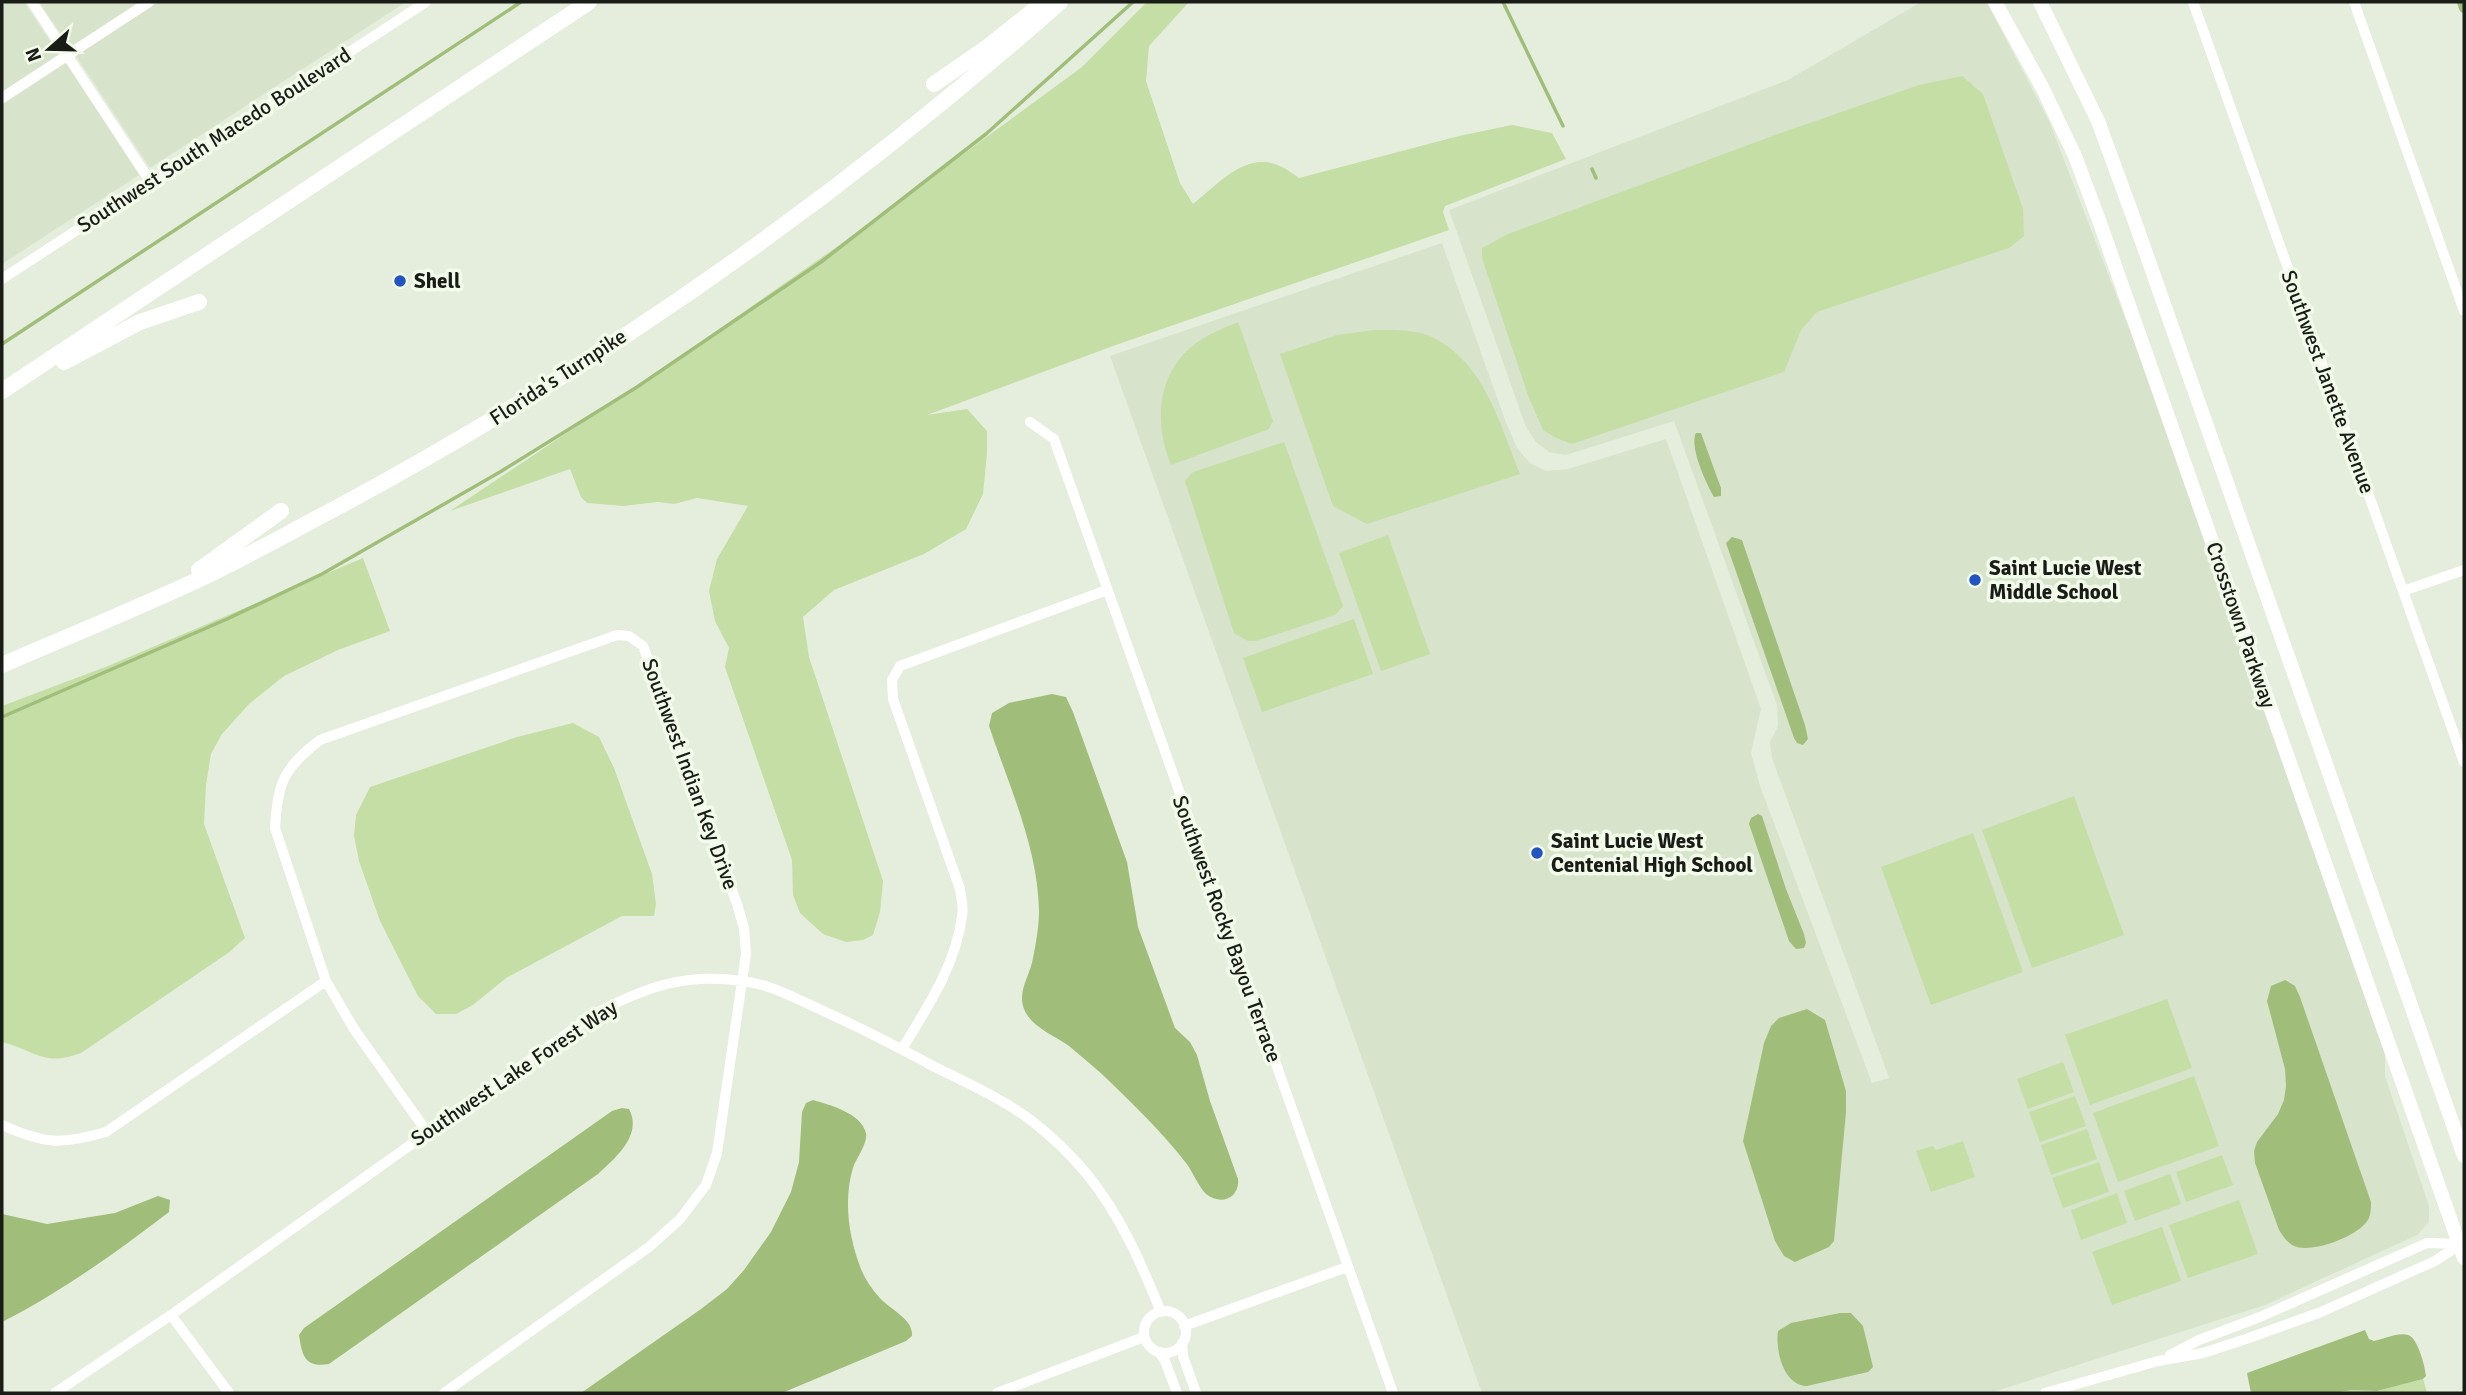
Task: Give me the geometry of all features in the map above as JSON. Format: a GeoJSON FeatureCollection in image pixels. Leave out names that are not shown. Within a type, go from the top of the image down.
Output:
{"type":"FeatureCollection","features":[{"type":"Feature","properties":{"kind":"highway"},"geometry":{"type":"LineString","coordinates":[[2,394],[589,2]]}},
{"type":"Feature","properties":{"kind":"highway"},"geometry":{"type":"LineString","coordinates":[[934,84],[989,46],[1044,2]]}},
{"type":"Feature","properties":{"kind":"highway","name":"Florida's Turnpike"},"geometry":{"type":"LineString","coordinates":[[2,665],[205,576],[433,456],[571,371],[729,265],[834,188],[937,107],[1060,2]]}},
{"type":"Feature","properties":{"kind":"highway"},"geometry":{"type":"LineString","coordinates":[[2,394],[24,387],[84,350],[140,322],[199,302]]}},
{"type":"Feature","properties":{"kind":"highway"},"geometry":{"type":"LineString","coordinates":[[140,606],[209,563],[281,511]]}},
{"type":"Feature","properties":{"kind":"main road","name":"Crosstown Parkway"},"geometry":{"type":"LineString","coordinates":[[1995,2],[2042,86],[2075,156],[2462,1248]]}},
{"type":"Feature","properties":{"kind":"main road","name":"Crosstown Parkway"},"geometry":{"type":"LineString","coordinates":[[2040,2],[2098,121],[2464,1156]]}},
{"type":"Feature","properties":{"kind":"street"},"geometry":{"type":"LineString","coordinates":[[32,2],[150,181]]}},
{"type":"Feature","properties":{"kind":"street"},"geometry":{"type":"LineString","coordinates":[[2,98],[149,2]]}},
{"type":"Feature","properties":{"kind":"street","name":"Southwest South Macedo Boulevard"},"geometry":{"type":"LineString","coordinates":[[2,279],[426,2]]}},
{"type":"Feature","properties":{"kind":"street","name":"Southwest Janette Avenue"},"geometry":{"type":"LineString","coordinates":[[2193,2],[2464,762]]}},
{"type":"Feature","properties":{"kind":"street"},"geometry":{"type":"LineString","coordinates":[[2354,2],[2464,311]]}},
{"type":"Feature","properties":{"kind":"street","name":"Southwest Rocky Bayou Terrace"},"geometry":{"type":"LineString","coordinates":[[1030,422],[1054,439],[1393,1393]]}},
{"type":"Feature","properties":{"kind":"street"},"geometry":{"type":"LineString","coordinates":[[2403,591],[2464,570]]}},
{"type":"Feature","properties":{"kind":"street"},"geometry":{"type":"LineString","coordinates":[[902,1049],[939,987],[958,939],[963,913],[960,889],[893,699],[892,680],[900,666],[1107,590]]}},
{"type":"Feature","properties":{"kind":"street","name":"Southwest Indian Key Drive"},"geometry":{"type":"LineString","coordinates":[[427,1132],[354,1029],[326,981],[275,828],[276,804],[283,777],[299,756],[320,740],[617,635],[629,636],[643,646],[744,928],[746,954],[717,1153],[706,1185],[680,1219],[649,1247],[444,1393]]}},
{"type":"Feature","properties":{"kind":"street","name":"Southwest Lake Forest Way"},"geometry":{"type":"LineString","coordinates":[[55,1393],[171,1315],[579,1025],[629,996],[657,985],[684,980],[742,981],[773,988],[902,1049],[1030,1119],[1057,1142],[1085,1172],[1113,1210],[1140,1260],[1161,1312]]}},
{"type":"Feature","properties":{"kind":"street"},"geometry":{"type":"LineString","coordinates":[[2,1125],[38,1140],[55,1142],[81,1140],[106,1132],[326,981]]}},
{"type":"Feature","properties":{"kind":"street"},"geometry":{"type":"LineString","coordinates":[[2158,1361],[2199,1340],[2260,1317],[2427,1243],[2462,1248]]}},
{"type":"Feature","properties":{"kind":"street"},"geometry":{"type":"LineString","coordinates":[[2045,1393],[2158,1361],[2203,1353],[2321,1312],[2462,1248]]}},
{"type":"Feature","properties":{"kind":"street"},"geometry":{"type":"LineString","coordinates":[[1184,1326],[1347,1267]]}},
{"type":"Feature","properties":{"kind":"street"},"geometry":{"type":"LineString","coordinates":[[1159,1352],[1173,1352],[1185,1337],[1184,1326],[1178,1316],[1172,1313],[1154,1314],[1146,1323],[1144,1337],[1147,1344],[1166,1361],[1177,1393]]}},
{"type":"Feature","properties":{"kind":"street"},"geometry":{"type":"LineString","coordinates":[[171,1315],[229,1393]]}},
{"type":"Feature","properties":{"kind":"street"},"geometry":{"type":"LineString","coordinates":[[998,1393],[1144,1337]]}},
{"type":"Feature","properties":{"kind":"street"},"geometry":{"type":"LineString","coordinates":[[1182,1343],[1183,1356],[1196,1393]]}},
{"type":"Feature","properties":{"kind":"shaded area"},"geometry":{"type":"Polygon","coordinates":[[[2,2],[24,2],[59,54],[2,92],[2,2]]]}},
{"type":"Feature","properties":{"kind":"shaded area"},"geometry":{"type":"Polygon","coordinates":[[[39,2],[139,2],[70,47],[39,2]]]}},
{"type":"Feature","properties":{"kind":"shaded area"},"geometry":{"type":"Polygon","coordinates":[[[159,2],[406,2],[150,168],[76,56],[159,2]]]}},
{"type":"Feature","properties":{"kind":"shaded area"},"geometry":{"type":"Polygon","coordinates":[[[1147,2],[1189,2],[1149,46],[1146,81],[1180,183],[1193,204],[1222,179],[1255,163],[1267,162],[1280,166],[1299,178],[1459,136],[1512,125],[1552,133],[1566,159],[1445,206],[1443,212],[1449,230],[1113,346],[927,415],[967,409],[987,431],[983,494],[966,529],[924,554],[834,590],[803,617],[809,657],[883,881],[880,912],[873,935],[863,940],[846,942],[823,934],[800,913],[793,895],[792,860],[725,667],[729,648],[715,621],[709,591],[717,559],[748,506],[697,498],[674,504],[658,502],[623,506],[587,503],[581,497],[570,469],[450,511],[656,373],[838,246],[1082,67],[1147,2]]]}},
{"type":"Feature","properties":{"kind":"shaded area"},"geometry":{"type":"Polygon","coordinates":[[[1921,2],[1984,2],[1988,5],[2049,121],[2129,328],[2385,1054],[2385,1076],[2429,1206],[2429,1222],[2417,1235],[2265,1305],[1990,1393],[1482,1393],[1110,356],[1442,243],[1505,420],[1517,448],[1530,463],[1546,471],[1568,469],[1666,439],[1761,709],[1751,753],[1760,786],[1872,1083],[1889,1078],[1772,758],[1770,742],[1778,726],[1777,705],[1674,421],[1566,455],[1549,452],[1536,442],[1526,427],[1449,210],[1788,80],[1921,2]]]}},
{"type":"Feature","properties":{"kind":"shaded area"},"geometry":{"type":"Polygon","coordinates":[[[66,63],[139,175],[2,264],[2,105],[66,63]]]}},
{"type":"Feature","properties":{"kind":"shaded area"},"geometry":{"type":"Polygon","coordinates":[[[1962,76],[1983,94],[2023,209],[2024,236],[2009,248],[1817,312],[1801,330],[1784,372],[1572,444],[1543,430],[1529,398],[1482,258],[1482,248],[1508,234],[1778,134],[1919,85],[1962,76]]]}},
{"type":"Feature","properties":{"kind":"shaded area"},"geometry":{"type":"Polygon","coordinates":[[[1238,322],[1273,421],[1269,429],[1171,465],[1162,434],[1161,419],[1170,373],[1195,344],[1238,322]]]}},
{"type":"Feature","properties":{"kind":"shaded area"},"geometry":{"type":"Polygon","coordinates":[[[1374,330],[1420,333],[1452,349],[1466,363],[1489,397],[1520,474],[1367,524],[1333,506],[1280,354],[1337,335],[1374,330]]]}},
{"type":"Feature","properties":{"kind":"shaded area"},"geometry":{"type":"Polygon","coordinates":[[[1696,433],[1701,433],[1721,488],[1721,496],[1714,497],[1703,474],[1695,447],[1696,433]]]}},
{"type":"Feature","properties":{"kind":"shaded area"},"geometry":{"type":"Polygon","coordinates":[[[1284,442],[1343,606],[1335,615],[1256,641],[1248,641],[1234,633],[1185,481],[1193,472],[1284,442]]]}},
{"type":"Feature","properties":{"kind":"shaded area"},"geometry":{"type":"Polygon","coordinates":[[[1388,535],[1430,654],[1381,671],[1339,553],[1388,535]]]}},
{"type":"Feature","properties":{"kind":"shaded area"},"geometry":{"type":"Polygon","coordinates":[[[1732,537],[1742,540],[1805,725],[1808,739],[1803,745],[1797,743],[1794,738],[1726,543],[1732,537]]]}},
{"type":"Feature","properties":{"kind":"shaded area"},"geometry":{"type":"Polygon","coordinates":[[[363,558],[390,631],[338,650],[284,676],[249,704],[222,734],[211,754],[204,824],[245,938],[228,953],[81,1053],[49,1058],[2,1042],[2,706],[108,666],[363,558]]]}},
{"type":"Feature","properties":{"kind":"shaded area"},"geometry":{"type":"Polygon","coordinates":[[[1354,619],[1373,674],[1262,712],[1243,658],[1354,619]]]}},
{"type":"Feature","properties":{"kind":"shaded area"},"geometry":{"type":"Polygon","coordinates":[[[1052,694],[1066,697],[1073,712],[1127,862],[1138,927],[1175,1028],[1190,1042],[1197,1055],[1238,1179],[1236,1191],[1223,1200],[1206,1194],[1177,1152],[1137,1108],[1069,1046],[1032,1021],[1024,1009],[1023,990],[1038,929],[1037,887],[1028,840],[989,726],[992,713],[1009,703],[1052,694]]]}},
{"type":"Feature","properties":{"kind":"shaded area"},"geometry":{"type":"Polygon","coordinates":[[[573,723],[599,737],[614,768],[652,874],[656,904],[654,916],[622,916],[506,978],[473,1005],[456,1014],[436,1014],[418,996],[380,921],[359,861],[354,836],[356,815],[370,787],[517,737],[573,723]]]}},
{"type":"Feature","properties":{"kind":"shaded area"},"geometry":{"type":"Polygon","coordinates":[[[2074,796],[2124,935],[2032,968],[1982,830],[2074,796]]]}},
{"type":"Feature","properties":{"kind":"shaded area"},"geometry":{"type":"Polygon","coordinates":[[[1758,814],[1762,816],[1804,934],[1804,948],[1796,949],[1789,941],[1749,824],[1751,818],[1758,814]]]}},
{"type":"Feature","properties":{"kind":"shaded area"},"geometry":{"type":"Polygon","coordinates":[[[1973,833],[2023,972],[1931,1005],[1881,867],[1973,833]]]}},
{"type":"Feature","properties":{"kind":"shaded area"},"geometry":{"type":"Polygon","coordinates":[[[2285,980],[2295,986],[2300,997],[2371,1202],[2371,1212],[2364,1225],[2335,1242],[2312,1248],[2294,1246],[2282,1235],[2255,1163],[2254,1151],[2257,1142],[2278,1114],[2284,1100],[2285,1069],[2267,1001],[2271,986],[2285,980]]]}},
{"type":"Feature","properties":{"kind":"shaded area"},"geometry":{"type":"Polygon","coordinates":[[[2167,999],[2192,1068],[2090,1105],[2065,1035],[2167,999]]]}},
{"type":"Feature","properties":{"kind":"shaded area"},"geometry":{"type":"Polygon","coordinates":[[[1807,1009],[1825,1020],[1846,1091],[1846,1112],[1834,1241],[1829,1247],[1795,1262],[1784,1256],[1775,1241],[1743,1141],[1764,1043],[1771,1026],[1779,1018],[1807,1009]]]}},
{"type":"Feature","properties":{"kind":"shaded area"},"geometry":{"type":"Polygon","coordinates":[[[2063,1062],[2074,1092],[2028,1109],[2017,1079],[2063,1062]]]}},
{"type":"Feature","properties":{"kind":"shaded area"},"geometry":{"type":"Polygon","coordinates":[[[2194,1076],[2219,1146],[2118,1182],[2093,1113],[2194,1076]]]}},
{"type":"Feature","properties":{"kind":"shaded area"},"geometry":{"type":"Polygon","coordinates":[[[2075,1096],[2086,1126],[2040,1142],[2029,1112],[2075,1096]]]}},
{"type":"Feature","properties":{"kind":"shaded area"},"geometry":{"type":"Polygon","coordinates":[[[813,1100],[852,1115],[866,1133],[864,1146],[853,1168],[848,1193],[853,1245],[869,1284],[883,1301],[905,1319],[912,1330],[912,1336],[906,1341],[782,1393],[581,1393],[701,1309],[727,1289],[744,1270],[771,1232],[791,1192],[799,1162],[802,1112],[806,1103],[813,1100]]]}},
{"type":"Feature","properties":{"kind":"shaded area"},"geometry":{"type":"Polygon","coordinates":[[[629,1109],[632,1119],[630,1137],[619,1153],[598,1174],[329,1364],[315,1364],[306,1359],[299,1335],[304,1328],[612,1111],[629,1109]]]}},
{"type":"Feature","properties":{"kind":"shaded area"},"geometry":{"type":"Polygon","coordinates":[[[2087,1129],[2097,1159],[2051,1175],[2041,1145],[2087,1129]]]}},
{"type":"Feature","properties":{"kind":"shaded area"},"geometry":{"type":"Polygon","coordinates":[[[1963,1141],[1975,1177],[1931,1192],[1916,1151],[1933,1146],[1936,1150],[1963,1141]]]}},
{"type":"Feature","properties":{"kind":"shaded area"},"geometry":{"type":"Polygon","coordinates":[[[2222,1155],[2233,1185],[2186,1202],[2176,1172],[2222,1155]]]}},
{"type":"Feature","properties":{"kind":"shaded area"},"geometry":{"type":"Polygon","coordinates":[[[2099,1162],[2109,1192],[2063,1208],[2052,1178],[2099,1162]]]}},
{"type":"Feature","properties":{"kind":"shaded area"},"geometry":{"type":"Polygon","coordinates":[[[2170,1174],[2181,1204],[2135,1221],[2124,1191],[2170,1174]]]}},
{"type":"Feature","properties":{"kind":"shaded area"},"geometry":{"type":"Polygon","coordinates":[[[2117,1193],[2127,1223],[2081,1240],[2071,1210],[2117,1193]]]}},
{"type":"Feature","properties":{"kind":"shaded area"},"geometry":{"type":"Polygon","coordinates":[[[158,1196],[170,1200],[169,1212],[88,1271],[2,1322],[2,1214],[47,1224],[115,1213],[158,1196]]]}},
{"type":"Feature","properties":{"kind":"shaded area"},"geometry":{"type":"Polygon","coordinates":[[[2239,1200],[2258,1254],[2188,1278],[2169,1225],[2239,1200]]]}},
{"type":"Feature","properties":{"kind":"shaded area"},"geometry":{"type":"Polygon","coordinates":[[[2162,1227],[2181,1281],[2112,1305],[2092,1252],[2162,1227]]]}},
{"type":"Feature","properties":{"kind":"shaded area"},"geometry":{"type":"Polygon","coordinates":[[[1851,1313],[1863,1326],[1873,1367],[1868,1372],[1807,1386],[1792,1380],[1780,1357],[1778,1331],[1791,1323],[1851,1313]]]}},
{"type":"Feature","properties":{"kind":"shaded area"},"geometry":{"type":"Polygon","coordinates":[[[2365,1330],[2369,1339],[2374,1341],[2400,1334],[2412,1337],[2420,1353],[2426,1376],[2377,1391],[2251,1393],[2247,1373],[2365,1330]]]}},
{"type":"Feature","properties":{"kind":"shaded area"},"geometry":{"type":"Polygon","coordinates":[[[2423,1379],[2427,1393],[2334,1393],[2352,1390],[2377,1391],[2423,1379]]]}},
{"type":"Feature","properties":{"kind":"waterway"},"geometry":{"type":"LineString","coordinates":[[2,344],[521,2]]}},
{"type":"Feature","properties":{"kind":"waterway"},"geometry":{"type":"LineString","coordinates":[[2,717],[227,619],[322,574],[500,472],[637,387],[821,262],[986,134],[1133,2]]}},
{"type":"Feature","properties":{"kind":"waterway"},"geometry":{"type":"LineString","coordinates":[[1503,2],[1563,126]]}},
{"type":"Feature","properties":{"kind":"waterway"},"geometry":{"type":"LineString","coordinates":[[2462,2],[2464,8]]}},
{"type":"Feature","properties":{"kind":"waterway"},"geometry":{"type":"LineString","coordinates":[[1592,169],[1596,178]]}},
{"type":"Feature","properties":{"kind":"place","name":"Shell"},"geometry":{"type":"Point","coordinates":[400,281]}},
{"type":"Feature","properties":{"kind":"place","name":"Saint Lucie West Middle School"},"geometry":{"type":"Point","coordinates":[1975,580]}},
{"type":"Feature","properties":{"kind":"place","name":"Saint Lucie West Centenial High School"},"geometry":{"type":"Point","coordinates":[1537,853]}}]}
